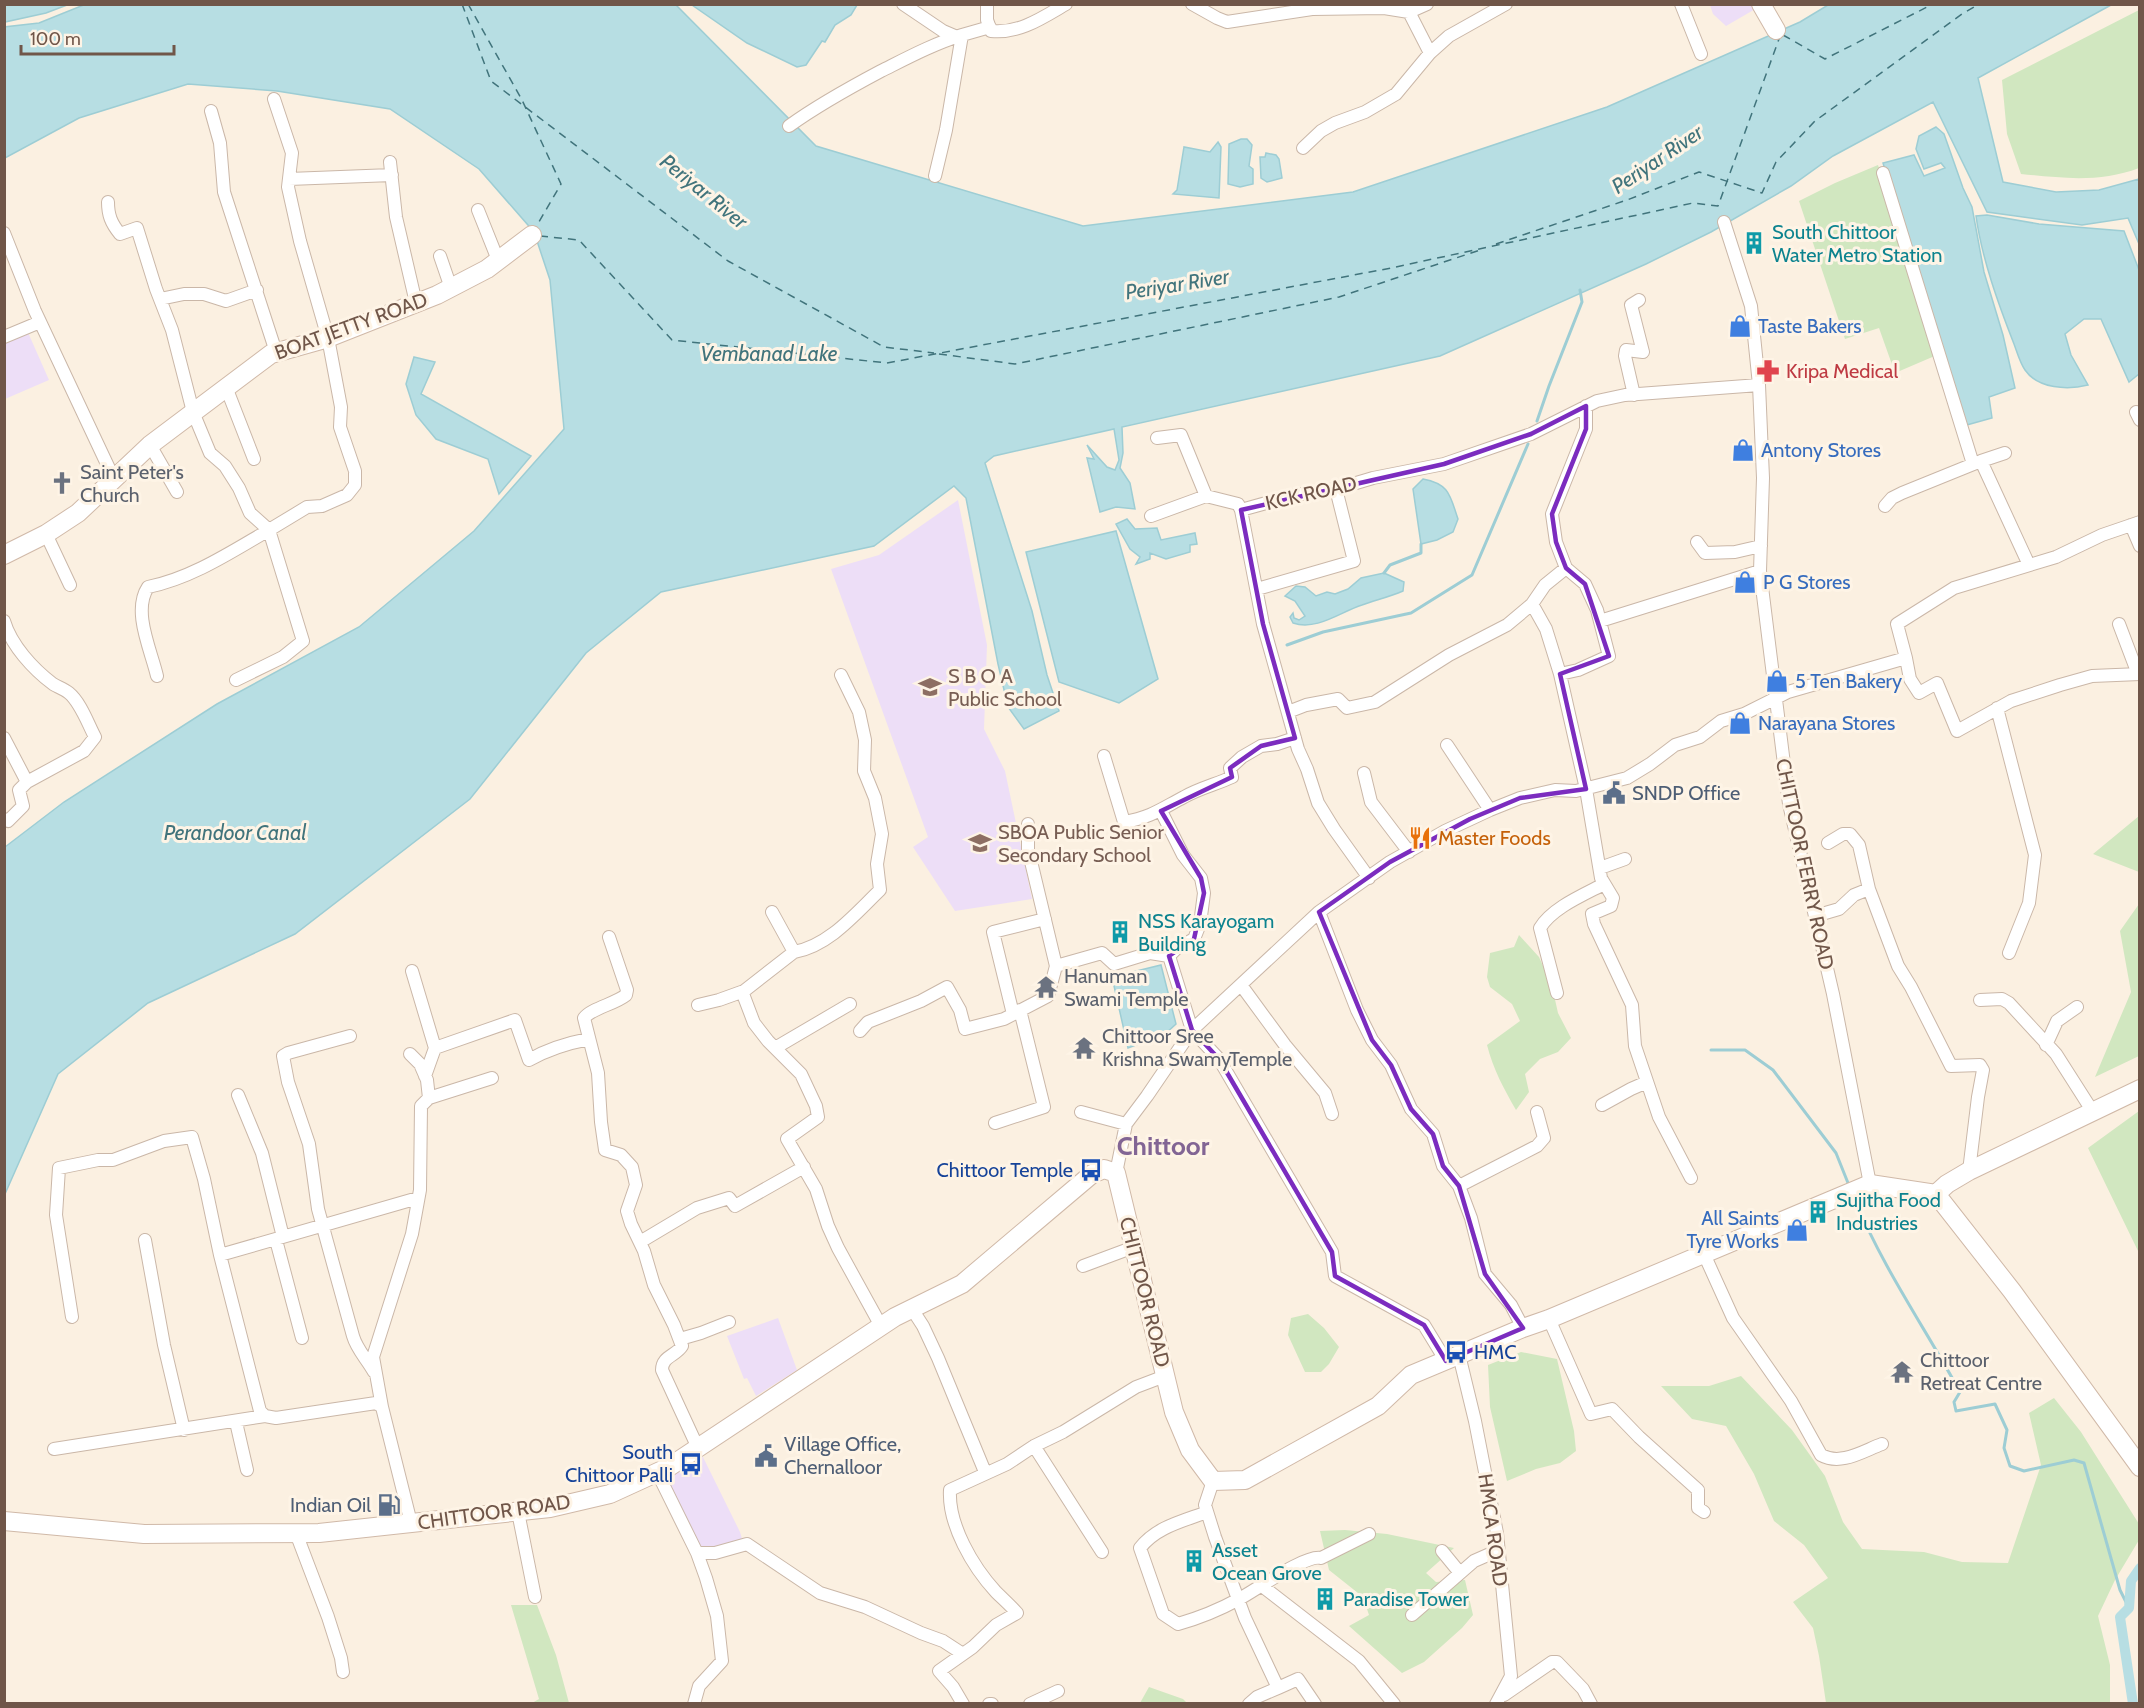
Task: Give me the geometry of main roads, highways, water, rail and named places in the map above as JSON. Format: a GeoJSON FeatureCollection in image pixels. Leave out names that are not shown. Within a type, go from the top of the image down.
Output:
{"type":"FeatureCollection","features":[{"type":"Feature","properties":{"kind":"main road"},"geometry":{"type":"LineString","coordinates":[[1761,5],[1776,30]]}},
{"type":"Feature","properties":{"kind":"main road","name":"BOAT JETTY ROAD"},"geometry":{"type":"LineString","coordinates":[[4,555],[46,534],[78,513],[150,445],[271,354],[328,338],[451,288],[487,269],[532,235]]}},
{"type":"Feature","properties":{"kind":"main road"},"geometry":{"type":"LineString","coordinates":[[2139,1089],[1969,1171],[1947,1184],[1936,1194],[2012,1291],[2139,1466]]}},
{"type":"Feature","properties":{"kind":"main road","name":"CHITTOOR ROAD"},"geometry":{"type":"LineString","coordinates":[[4,1521],[144,1533],[319,1533],[550,1508],[610,1494],[669,1467],[881,1326],[962,1284],[1092,1174],[1104,1169],[1116,1173],[1174,1412],[1190,1450],[1213,1481],[1245,1480],[1378,1406],[1411,1375],[1870,1184],[1936,1194]]}},
{"type":"Feature","properties":{"kind":"water","name":"Vembanad Lake"},"geometry":{"type":"Polygon","coordinates":[[[86,4],[676,5],[816,146],[1083,226],[1353,192],[1607,107],[1800,22],[1828,5],[2111,5],[1978,78],[2003,182],[2056,192],[2099,190],[2139,179],[2139,244],[2128,218],[2082,225],[1987,212],[1933,102],[1833,156],[1791,186],[1711,232],[1646,264],[1440,356],[1122,427],[1123,453],[1120,468],[1130,483],[1135,509],[1116,507],[1100,512],[1087,458],[1094,459],[1087,445],[1107,467],[1115,470],[1119,460],[1114,429],[994,456],[985,463],[1032,611],[1047,675],[1059,711],[1024,729],[1008,707],[966,498],[954,486],[874,546],[661,592],[586,653],[470,799],[295,934],[148,1003],[58,1074],[5,1194],[5,847],[64,802],[217,704],[359,627],[474,531],[564,429],[550,280],[534,232],[479,169],[390,109],[277,91],[188,84],[79,118],[5,158],[4,27],[39,23],[86,4]]]}},
{"type":"Feature","properties":{"kind":"water"},"geometry":{"type":"Polygon","coordinates":[[[857,4],[851,15],[835,25],[825,42],[822,41],[806,65],[797,67],[747,43],[692,5],[857,4]]]}},
{"type":"Feature","properties":{"kind":"water"},"geometry":{"type":"Polygon","coordinates":[[[4,5],[67,5],[46,13],[5,22],[4,5]]]}},
{"type":"Feature","properties":{"kind":"water"},"geometry":{"type":"Polygon","coordinates":[[[1936,127],[1944,134],[1972,207],[1984,272],[2003,335],[2015,388],[1989,397],[1992,418],[1963,426],[1883,163],[1914,155],[1924,176],[1945,168],[1941,163],[1924,169],[1916,149],[1919,136],[1936,127]]]}},
{"type":"Feature","properties":{"kind":"water"},"geometry":{"type":"Polygon","coordinates":[[[1247,139],[1252,145],[1249,166],[1253,169],[1253,184],[1240,187],[1228,184],[1229,144],[1247,139]]]}},
{"type":"Feature","properties":{"kind":"water"},"geometry":{"type":"Polygon","coordinates":[[[1218,142],[1221,147],[1219,198],[1173,194],[1177,190],[1184,147],[1210,152],[1218,142]]]}},
{"type":"Feature","properties":{"kind":"water"},"geometry":{"type":"Polygon","coordinates":[[[1266,153],[1276,155],[1279,159],[1282,178],[1267,182],[1261,178],[1260,157],[1265,157],[1266,153]]]}},
{"type":"Feature","properties":{"kind":"water"},"geometry":{"type":"Polygon","coordinates":[[[1987,215],[2039,224],[2124,231],[2139,270],[2139,374],[2129,382],[2101,319],[2084,319],[2065,334],[2071,355],[2088,385],[2054,386],[2031,376],[2023,367],[1986,265],[1976,216],[1987,215]]]}},
{"type":"Feature","properties":{"kind":"water"},"geometry":{"type":"Polygon","coordinates":[[[414,357],[435,362],[421,394],[531,456],[499,494],[488,459],[436,439],[416,415],[406,384],[414,357]]]}},
{"type":"Feature","properties":{"kind":"water"},"geometry":{"type":"Polygon","coordinates":[[[1423,479],[1439,484],[1448,492],[1458,519],[1453,532],[1437,540],[1421,544],[1413,489],[1423,479]]]}},
{"type":"Feature","properties":{"kind":"water"},"geometry":{"type":"Polygon","coordinates":[[[1127,519],[1135,529],[1157,528],[1161,540],[1195,533],[1197,544],[1190,545],[1190,552],[1166,559],[1150,553],[1150,559],[1136,564],[1140,557],[1130,549],[1116,524],[1127,519]]]}},
{"type":"Feature","properties":{"kind":"water"},"geometry":{"type":"Polygon","coordinates":[[[1116,531],[1158,679],[1119,703],[1059,682],[1026,552],[1116,531]]]}},
{"type":"Feature","properties":{"kind":"water"},"geometry":{"type":"Polygon","coordinates":[[[1384,573],[1404,582],[1403,591],[1320,623],[1302,625],[1293,623],[1290,617],[1293,613],[1294,618],[1299,620],[1305,616],[1295,601],[1285,596],[1296,586],[1305,587],[1316,596],[1327,592],[1335,594],[1348,589],[1361,578],[1384,573]]]}},
{"type":"Feature","properties":{"kind":"water"},"geometry":{"type":"Polygon","coordinates":[[[1161,965],[1176,1024],[1165,1034],[1128,1048],[1112,977],[1161,965]]]}},
{"type":"Feature","properties":{"kind":"waterway"},"geometry":{"type":"LineString","coordinates":[[1537,421],[1582,302],[1580,290]]}},
{"type":"Feature","properties":{"kind":"waterway"},"geometry":{"type":"LineString","coordinates":[[1287,645],[1323,632],[1411,613],[1472,575],[1528,444]]}},
{"type":"Feature","properties":{"kind":"waterway"},"geometry":{"type":"LineString","coordinates":[[1384,573],[1390,565],[1421,553],[1421,544]]}},
{"type":"Feature","properties":{"kind":"waterway"},"geometry":{"type":"LineString","coordinates":[[1711,1050],[1745,1050],[1773,1070],[1836,1153],[1848,1183]]}},
{"type":"Feature","properties":{"kind":"waterway"},"geometry":{"type":"LineString","coordinates":[[1855,1200],[1891,1274],[1960,1392],[1954,1402],[1956,1411],[1995,1404],[2007,1430],[2004,1448],[2010,1466],[2024,1471],[2074,1460],[2084,1463],[2120,1590],[2129,1608]]}},
{"type":"Feature","properties":{"kind":"waterway"},"geometry":{"type":"LineString","coordinates":[[2133,1704],[2120,1617],[2129,1608],[2131,1581],[2140,1568]]}},
{"type":"Feature","properties":{"kind":"place","name":"South Chittoor Water Metro Station"},"geometry":{"type":"Point","coordinates":[1754,243]}},
{"type":"Feature","properties":{"kind":"place","name":"Taste Bakers"},"geometry":{"type":"Point","coordinates":[1740,326]}},
{"type":"Feature","properties":{"kind":"place","name":"Kripa Medical"},"geometry":{"type":"Point","coordinates":[1768,371]}},
{"type":"Feature","properties":{"kind":"place","name":"Antony Stores"},"geometry":{"type":"Point","coordinates":[1743,450]}},
{"type":"Feature","properties":{"kind":"place","name":"Saint Peter's Church"},"geometry":{"type":"Point","coordinates":[62,483]}},
{"type":"Feature","properties":{"kind":"place","name":"P G Stores"},"geometry":{"type":"Point","coordinates":[1745,582]}},
{"type":"Feature","properties":{"kind":"place","name":"5 Ten Bakery"},"geometry":{"type":"Point","coordinates":[1777,681]}},
{"type":"Feature","properties":{"kind":"place","name":"S B O A Public School"},"geometry":{"type":"Point","coordinates":[930,687]}},
{"type":"Feature","properties":{"kind":"place","name":"Narayana Stores"},"geometry":{"type":"Point","coordinates":[1740,723]}},
{"type":"Feature","properties":{"kind":"place","name":"SNDP Office"},"geometry":{"type":"Point","coordinates":[1614,793]}},
{"type":"Feature","properties":{"kind":"place","name":"Master Foods"},"geometry":{"type":"Point","coordinates":[1420,838]}},
{"type":"Feature","properties":{"kind":"place","name":"SBOA Public Senior Secondary School"},"geometry":{"type":"Point","coordinates":[980,843]}},
{"type":"Feature","properties":{"kind":"place","name":"NSS Karayogam Building"},"geometry":{"type":"Point","coordinates":[1120,932]}},
{"type":"Feature","properties":{"kind":"place","name":"Hanuman Swami Temple"},"geometry":{"type":"Point","coordinates":[1046,987]}},
{"type":"Feature","properties":{"kind":"place","name":"Chittoor Sree Krishna SwamyTemple"},"geometry":{"type":"Point","coordinates":[1084,1048]}},
{"type":"Feature","properties":{"kind":"place","name":"Chittoor Temple"},"geometry":{"type":"Point","coordinates":[1091,1170]}},
{"type":"Feature","properties":{"kind":"place","name":"Sujitha Food Industries"},"geometry":{"type":"Point","coordinates":[1818,1212]}},
{"type":"Feature","properties":{"kind":"place","name":"All Saints Tyre Works"},"geometry":{"type":"Point","coordinates":[1797,1230]}},
{"type":"Feature","properties":{"kind":"place","name":"HMC"},"geometry":{"type":"Point","coordinates":[1456,1352]}},
{"type":"Feature","properties":{"kind":"place","name":"Chittoor Retreat Centre"},"geometry":{"type":"Point","coordinates":[1902,1372]}},
{"type":"Feature","properties":{"kind":"place","name":"Village Office, Chernalloor"},"geometry":{"type":"Point","coordinates":[766,1456]}},
{"type":"Feature","properties":{"kind":"place","name":"South Chittoor Palli"},"geometry":{"type":"Point","coordinates":[691,1464]}},
{"type":"Feature","properties":{"kind":"place","name":"Indian Oil"},"geometry":{"type":"Point","coordinates":[389,1505]}},
{"type":"Feature","properties":{"kind":"place","name":"Asset Ocean Grove"},"geometry":{"type":"Point","coordinates":[1194,1561]}},
{"type":"Feature","properties":{"kind":"place","name":"Paradise Tower"},"geometry":{"type":"Point","coordinates":[1325,1599]}},
{"type":"Feature","properties":{"kind":"district","name":"Chittoor"},"geometry":{"type":"Point","coordinates":[1163,1146]}},
{"type":"Feature","properties":{"kind":"water label","name":"Periyar River"},"geometry":{"type":"Point","coordinates":[1657,159]}},
{"type":"Feature","properties":{"kind":"water label","name":"Periyar River"},"geometry":{"type":"Point","coordinates":[704,191]}},
{"type":"Feature","properties":{"kind":"water label","name":"Periyar River"},"geometry":{"type":"Point","coordinates":[1177,284]}},
{"type":"Feature","properties":{"kind":"water label","name":"Perandoor Canal"},"geometry":{"type":"Point","coordinates":[235,832]}}]}
